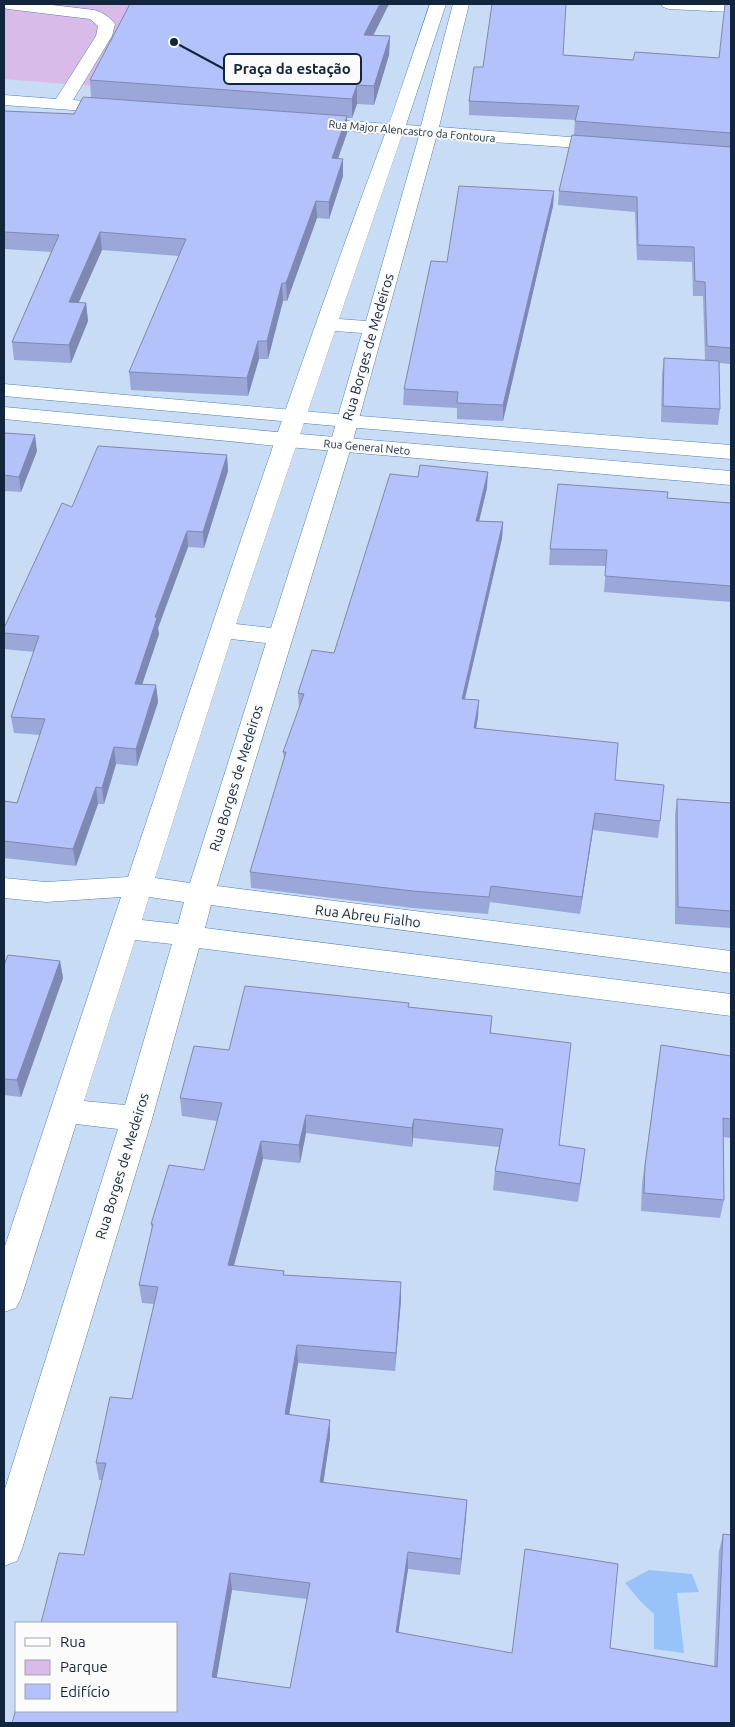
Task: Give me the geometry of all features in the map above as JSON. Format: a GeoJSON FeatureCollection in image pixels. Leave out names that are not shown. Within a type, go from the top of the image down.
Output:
{"type":"FeatureCollection","features":[{"type":"Feature","properties":{"kind":"street"},"geometry":{"type":"LineString","coordinates":[[16,4],[94,15],[107,24],[104,36],[65,97]]}},
{"type":"Feature","properties":{"kind":"street","name":"Rua Borges de Medeiros"},"geometry":{"type":"LineString","coordinates":[[4,1549],[9,1509],[137,1119],[187,936],[344,433],[374,328],[398,122],[438,4]]}},
{"type":"Feature","properties":{"kind":"street","name":"Rua Borges de Medeiros"},"geometry":{"type":"LineString","coordinates":[[4,1298],[222,630],[326,324],[431,125],[461,4]]}},
{"type":"Feature","properties":{"kind":"street"},"geometry":{"type":"LineString","coordinates":[[669,4],[731,8]]}},
{"type":"Feature","properties":{"kind":"street"},"geometry":{"type":"LineString","coordinates":[[423,44],[451,45]]}},
{"type":"Feature","properties":{"kind":"street"},"geometry":{"type":"LineString","coordinates":[[4,85],[65,97],[129,102]]}},
{"type":"Feature","properties":{"kind":"street"},"geometry":{"type":"LineString","coordinates":[[4,100],[65,97]]}},
{"type":"Feature","properties":{"kind":"street","name":"Rua Major Alencastro da Fontoura"},"geometry":{"type":"LineString","coordinates":[[300,115],[580,135],[628,146]]}},
{"type":"Feature","properties":{"kind":"street","name":"Rua Major Alencastro da Fontoura"},"geometry":{"type":"LineString","coordinates":[[580,135],[620,131]]}},
{"type":"Feature","properties":{"kind":"street"},"geometry":{"type":"LineString","coordinates":[[326,324],[374,328]]}},
{"type":"Feature","properties":{"kind":"street","name":"Rua General Neto"},"geometry":{"type":"LineString","coordinates":[[4,390],[295,416],[344,433],[648,470],[731,478]]}},
{"type":"Feature","properties":{"kind":"street","name":"Rua General Neto"},"geometry":{"type":"LineString","coordinates":[[4,413],[288,440],[344,433],[651,445],[731,452]]}},
{"type":"Feature","properties":{"kind":"street"},"geometry":{"type":"LineString","coordinates":[[648,470],[651,445]]}},
{"type":"Feature","properties":{"kind":"street"},"geometry":{"type":"LineString","coordinates":[[222,630],[280,637]]}},
{"type":"Feature","properties":{"kind":"street","name":"Rua Abreu Fialho"},"geometry":{"type":"LineString","coordinates":[[4,888],[46,892],[139,886],[731,962]]}},
{"type":"Feature","properties":{"kind":"street"},"geometry":{"type":"LineString","coordinates":[[126,928],[731,1005]]}},
{"type":"Feature","properties":{"kind":"street"},"geometry":{"type":"LineString","coordinates":[[65,1111],[137,1119]]}},
{"type":"Feature","properties":{"kind":"green space"},"geometry":{"type":"Polygon","coordinates":[[[4,4],[359,4],[318,104],[4,79],[4,4]]]}},
{"type":"Feature","properties":{"kind":"water"},"geometry":{"type":"Polygon","coordinates":[[[649,1570],[692,1574],[699,1592],[677,1593],[684,1653],[654,1649],[654,1614],[625,1583],[649,1570]]]}},
{"type":"Feature","properties":{"kind":"building"},"geometry":{"type":"Polygon","coordinates":[[[130,4],[380,4],[364,35],[390,36],[374,86],[357,85],[352,99],[90,80],[130,4]]]}},
{"type":"Feature","properties":{"kind":"building"},"geometry":{"type":"Polygon","coordinates":[[[492,4],[566,4],[563,55],[633,60],[635,52],[719,58],[725,4],[731,4],[731,133],[575,121],[579,106],[469,101],[474,67],[483,67],[492,4]]]}},
{"type":"Feature","properties":{"kind":"building"},"geometry":{"type":"Polygon","coordinates":[[[83,97],[347,116],[332,158],[343,159],[329,202],[316,201],[286,283],[282,283],[267,341],[258,341],[247,378],[129,372],[186,239],[100,232],[69,302],[86,303],[69,345],[12,342],[59,235],[4,232],[4,111],[74,114],[83,97]]]}},
{"type":"Feature","properties":{"kind":"building"},"geometry":{"type":"Polygon","coordinates":[[[572,135],[731,147],[731,348],[707,346],[705,282],[695,281],[694,247],[638,245],[637,197],[559,191],[572,135]]]}},
{"type":"Feature","properties":{"kind":"building"},"geometry":{"type":"Polygon","coordinates":[[[459,186],[554,191],[503,405],[457,403],[458,392],[404,389],[431,261],[447,262],[459,186]]]}},
{"type":"Feature","properties":{"kind":"building"},"geometry":{"type":"Polygon","coordinates":[[[664,358],[719,361],[720,409],[663,406],[664,358]]]}},
{"type":"Feature","properties":{"kind":"building"},"geometry":{"type":"Polygon","coordinates":[[[4,433],[35,435],[19,477],[4,475],[4,433]]]}},
{"type":"Feature","properties":{"kind":"building"},"geometry":{"type":"Polygon","coordinates":[[[98,446],[227,455],[203,532],[187,531],[155,617],[157,618],[135,684],[156,685],[136,749],[114,747],[102,788],[96,787],[73,849],[4,841],[4,801],[17,803],[45,719],[11,717],[39,636],[4,633],[4,628],[62,503],[72,507],[98,446]]]}},
{"type":"Feature","properties":{"kind":"building"},"geometry":{"type":"Polygon","coordinates":[[[420,465],[488,472],[476,521],[503,522],[462,699],[479,700],[474,728],[618,743],[615,780],[664,785],[660,821],[595,813],[582,897],[491,886],[489,897],[413,891],[250,872],[286,752],[283,752],[304,694],[298,693],[312,650],[334,653],[390,474],[418,477],[420,465]]]}},
{"type":"Feature","properties":{"kind":"building"},"geometry":{"type":"Polygon","coordinates":[[[558,484],[668,492],[667,498],[731,503],[731,586],[605,576],[607,550],[550,549],[558,484]]]}},
{"type":"Feature","properties":{"kind":"building"},"geometry":{"type":"Polygon","coordinates":[[[677,799],[731,803],[731,911],[678,907],[677,799]]]}},
{"type":"Feature","properties":{"kind":"building"},"geometry":{"type":"Polygon","coordinates":[[[8,955],[60,961],[17,1080],[4,1079],[4,965],[8,955]]]}},
{"type":"Feature","properties":{"kind":"building"},"geometry":{"type":"Polygon","coordinates":[[[245,986],[409,1003],[408,1007],[492,1016],[490,1033],[571,1043],[559,1145],[585,1149],[580,1184],[495,1171],[503,1129],[414,1119],[412,1128],[306,1115],[299,1145],[261,1141],[228,1265],[284,1271],[283,1275],[401,1282],[396,1353],[297,1345],[285,1414],[330,1420],[320,1482],[467,1500],[461,1559],[408,1552],[396,1632],[512,1653],[525,1549],[618,1564],[610,1648],[717,1667],[723,1534],[731,1535],[731,1723],[12,1723],[15,1712],[178,1712],[178,1622],[41,1622],[59,1553],[84,1555],[106,1463],[96,1463],[110,1397],[132,1399],[158,1287],[139,1285],[153,1224],[151,1224],[169,1165],[204,1170],[222,1103],[180,1098],[194,1046],[229,1050],[245,986]],[[230,1573],[212,1677],[290,1688],[310,1583],[230,1573]]]}},
{"type":"Feature","properties":{"kind":"building"},"geometry":{"type":"Polygon","coordinates":[[[661,1045],[731,1056],[731,1119],[723,1118],[724,1200],[644,1193],[645,1166],[661,1045]]]}},
{"type":"Feature","properties":{"kind":"place","name":"Praça da estação"},"geometry":{"type":"Point","coordinates":[174,42]}}]}
